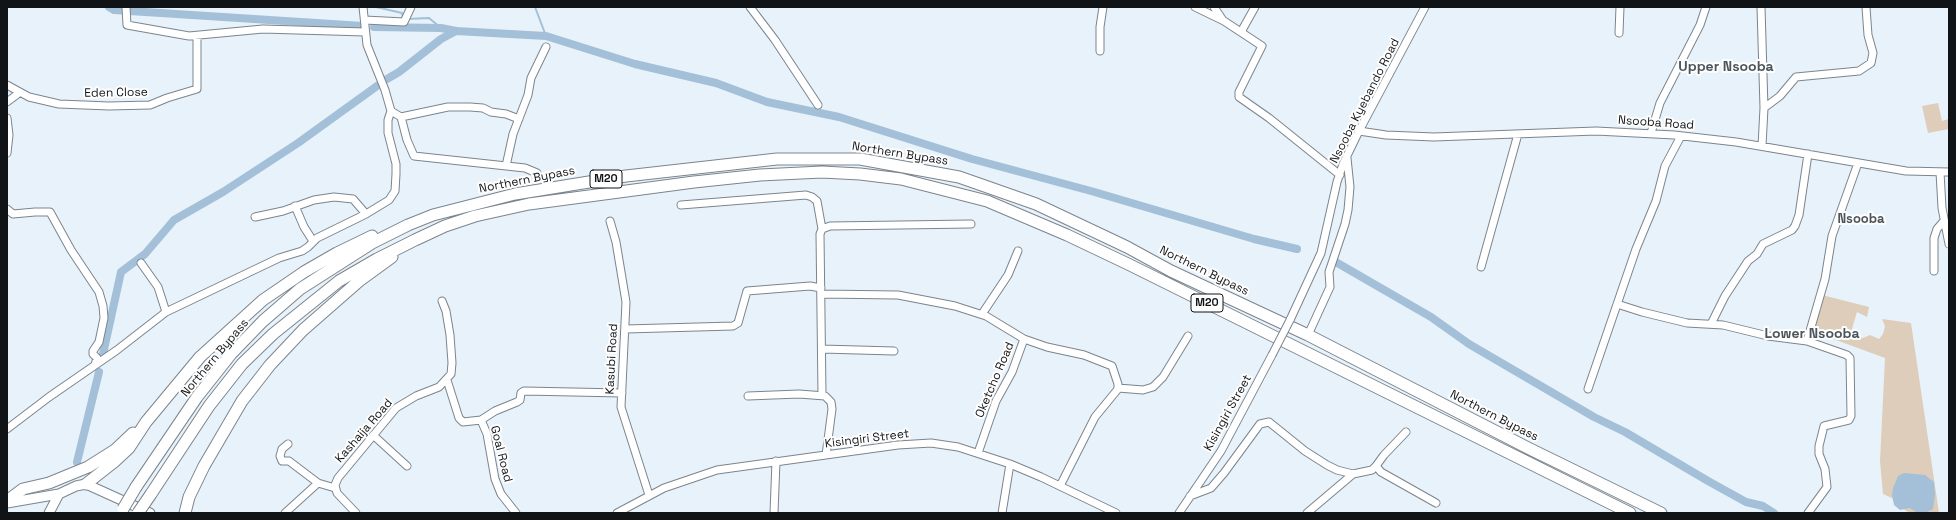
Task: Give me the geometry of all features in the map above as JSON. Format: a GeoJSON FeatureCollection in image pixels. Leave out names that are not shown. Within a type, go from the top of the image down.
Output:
{"type":"FeatureCollection","features":[{"type":"Feature","properties":{"kind":"highway","name":"Northern Bypass"},"geometry":{"type":"LineString","coordinates":[[122,511],[136,487],[197,397],[231,354],[263,321],[300,289],[372,243],[408,225],[433,215],[515,194],[626,176],[777,159],[860,158],[959,177],[1036,204],[1127,247],[1171,271],[1308,335],[1528,448],[1661,513]]}},
{"type":"Feature","properties":{"kind":"highway","name":"Northern Bypass"},"geometry":{"type":"LineString","coordinates":[[138,513],[209,406],[242,364],[273,334],[339,281],[377,259],[415,240],[445,226],[475,216],[530,204],[579,196],[760,175],[822,172],[860,174],[901,179],[987,201],[1067,235],[1630,513]]}},
{"type":"Feature","properties":{"kind":"highway"},"geometry":{"type":"LineString","coordinates":[[86,484],[129,448],[146,422],[200,357],[263,300],[304,272],[337,253],[388,229],[408,225]]}},
{"type":"Feature","properties":{"kind":"highway"},"geometry":{"type":"LineString","coordinates":[[185,513],[189,497],[204,466],[242,401],[270,365],[303,330],[359,281],[415,240]]}},
{"type":"Feature","properties":{"kind":"highway"},"geometry":{"type":"LineString","coordinates":[[7,502],[23,489],[49,483],[71,475],[103,459],[146,422]]}},
{"type":"Feature","properties":{"kind":"main road"},"geometry":{"type":"LineString","coordinates":[[7,502],[59,494],[76,486],[86,484],[150,513]]}},
{"type":"Feature","properties":{"kind":"main road"},"geometry":{"type":"LineString","coordinates":[[49,513],[59,494]]}},
{"type":"Feature","properties":{"kind":"street"},"geometry":{"type":"LineString","coordinates":[[126,7],[126,24],[130,26],[197,36],[263,29],[365,32]]}},
{"type":"Feature","properties":{"kind":"street"},"geometry":{"type":"LineString","coordinates":[[7,430],[49,397],[166,312],[279,258],[366,214],[389,200],[396,191],[396,164],[388,133],[388,120],[391,111],[385,90],[371,57],[365,32],[366,20],[363,7]]}},
{"type":"Feature","properties":{"kind":"street"},"geometry":{"type":"LineString","coordinates":[[366,20],[404,22],[411,7]]}},
{"type":"Feature","properties":{"kind":"street"},"geometry":{"type":"LineString","coordinates":[[750,7],[775,40],[818,105]]}},
{"type":"Feature","properties":{"kind":"street"},"geometry":{"type":"LineString","coordinates":[[1100,51],[1099,36],[1104,7]]}},
{"type":"Feature","properties":{"kind":"street"},"geometry":{"type":"LineString","coordinates":[[1195,7],[1224,21],[1262,46],[1239,92],[1239,97],[1269,118],[1340,175]]}},
{"type":"Feature","properties":{"kind":"street"},"geometry":{"type":"LineString","coordinates":[[1214,7],[1224,21]]}},
{"type":"Feature","properties":{"kind":"street"},"geometry":{"type":"LineString","coordinates":[[1241,32],[1255,7]]}},
{"type":"Feature","properties":{"kind":"street","name":"Nsooba Kyebando Road"},"geometry":{"type":"LineString","coordinates":[[1290,320],[1321,253],[1340,175],[1347,156],[1425,7]]}},
{"type":"Feature","properties":{"kind":"street"},"geometry":{"type":"LineString","coordinates":[[1619,33],[1620,7]]}},
{"type":"Feature","properties":{"kind":"street"},"geometry":{"type":"LineString","coordinates":[[1651,133],[1660,103],[1700,25],[1706,7]]}},
{"type":"Feature","properties":{"kind":"street"},"geometry":{"type":"LineString","coordinates":[[1761,7],[1764,108],[1762,146]]}},
{"type":"Feature","properties":{"kind":"street"},"geometry":{"type":"LineString","coordinates":[[1764,108],[1780,96],[1796,77],[1859,71],[1871,63],[1873,53],[1868,35],[1866,7]]}},
{"type":"Feature","properties":{"kind":"street","name":"Eden Close"},"geometry":{"type":"LineString","coordinates":[[7,85],[19,93],[59,104],[109,106],[150,105],[174,95],[197,89],[197,36]]}},
{"type":"Feature","properties":{"kind":"street"},"geometry":{"type":"LineString","coordinates":[[506,166],[508,148],[528,95],[531,78],[546,47]]}},
{"type":"Feature","properties":{"kind":"street"},"geometry":{"type":"LineString","coordinates":[[7,102],[19,93]]}},
{"type":"Feature","properties":{"kind":"street"},"geometry":{"type":"LineString","coordinates":[[401,117],[438,108],[462,107],[483,108],[491,112],[506,114],[519,120]]}},
{"type":"Feature","properties":{"kind":"street"},"geometry":{"type":"LineString","coordinates":[[391,111],[401,117],[407,140],[414,156],[525,168],[537,174]]}},
{"type":"Feature","properties":{"kind":"street"},"geometry":{"type":"LineString","coordinates":[[7,118],[7,153]]}},
{"type":"Feature","properties":{"kind":"street","name":"Nsooba Road"},"geometry":{"type":"LineString","coordinates":[[1359,131],[1386,135],[1434,137],[1596,130],[1651,133],[1762,146],[1906,171],[1949,172]]}},
{"type":"Feature","properties":{"kind":"street"},"geometry":{"type":"LineString","coordinates":[[1481,267],[1518,134]]}},
{"type":"Feature","properties":{"kind":"street"},"geometry":{"type":"LineString","coordinates":[[1588,389],[1617,304],[1656,201],[1665,166],[1681,136]]}},
{"type":"Feature","properties":{"kind":"street"},"geometry":{"type":"LineString","coordinates":[[1711,324],[1725,296],[1748,261],[1757,254],[1762,244],[1792,230],[1795,226],[1799,215],[1808,154]]}},
{"type":"Feature","properties":{"kind":"street"},"geometry":{"type":"LineString","coordinates":[[1308,335],[1330,287],[1329,272],[1333,256],[1344,232],[1350,187],[1347,156]]}},
{"type":"Feature","properties":{"kind":"street"},"geometry":{"type":"LineString","coordinates":[[1807,341],[1825,279],[1832,236],[1858,163]]}},
{"type":"Feature","properties":{"kind":"street"},"geometry":{"type":"LineString","coordinates":[[1940,172],[1943,222],[1949,244]]}},
{"type":"Feature","properties":{"kind":"street"},"geometry":{"type":"LineString","coordinates":[[681,205],[806,195],[817,200],[822,229],[820,234],[822,395]]}},
{"type":"Feature","properties":{"kind":"street"},"geometry":{"type":"LineString","coordinates":[[255,217],[323,199],[348,198],[356,201],[366,214]]}},
{"type":"Feature","properties":{"kind":"street"},"geometry":{"type":"LineString","coordinates":[[295,206],[310,242]]}},
{"type":"Feature","properties":{"kind":"street"},"geometry":{"type":"LineString","coordinates":[[7,209],[13,214],[50,212],[71,250],[99,292],[103,306],[104,318],[99,342],[93,351],[93,354],[97,358],[95,365]]}},
{"type":"Feature","properties":{"kind":"street","name":"Kasubi Road"},"geometry":{"type":"LineString","coordinates":[[610,221],[616,242],[624,287],[626,330],[623,335],[622,393],[620,402],[623,419],[649,495]]}},
{"type":"Feature","properties":{"kind":"street"},"geometry":{"type":"LineString","coordinates":[[1934,271],[1934,238],[1937,230],[1943,222]]}},
{"type":"Feature","properties":{"kind":"street"},"geometry":{"type":"LineString","coordinates":[[822,229],[834,226],[971,224]]}},
{"type":"Feature","properties":{"kind":"street"},"geometry":{"type":"LineString","coordinates":[[982,314],[1008,275],[1018,251]]}},
{"type":"Feature","properties":{"kind":"street"},"geometry":{"type":"LineString","coordinates":[[141,263],[158,287],[166,312]]}},
{"type":"Feature","properties":{"kind":"street"},"geometry":{"type":"LineString","coordinates":[[626,330],[733,326],[738,323],[747,290],[814,286],[821,291],[898,295],[955,306],[982,314],[1024,339],[1047,347],[1084,355],[1110,365],[1114,372],[1118,388]]}},
{"type":"Feature","properties":{"kind":"street"},"geometry":{"type":"LineString","coordinates":[[442,301],[446,311],[452,356],[452,368],[447,380]]}},
{"type":"Feature","properties":{"kind":"street"},"geometry":{"type":"LineString","coordinates":[[1617,304],[1687,323],[1728,325],[1768,336],[1807,341],[1835,350],[1850,358],[1851,416],[1849,420],[1824,426],[1819,446],[1819,454],[1825,469],[1827,487],[1808,513]]}},
{"type":"Feature","properties":{"kind":"street","name":"Kisingiri Street"},"geometry":{"type":"LineString","coordinates":[[1179,513],[1221,451],[1290,320]]}},
{"type":"Feature","properties":{"kind":"street"},"geometry":{"type":"LineString","coordinates":[[1118,388],[1143,390],[1153,387],[1163,377],[1188,336]]}},
{"type":"Feature","properties":{"kind":"street","name":"Oketcho Road"},"geometry":{"type":"LineString","coordinates":[[978,453],[996,401],[1012,372],[1024,339]]}},
{"type":"Feature","properties":{"kind":"street"},"geometry":{"type":"LineString","coordinates":[[822,349],[894,351]]}},
{"type":"Feature","properties":{"kind":"street","name":"Goal Road"},"geometry":{"type":"LineString","coordinates":[[447,380],[460,420],[468,422],[481,420],[487,434],[495,479],[501,494],[516,513]]}},
{"type":"Feature","properties":{"kind":"street","name":"Kashaija Road"},"geometry":{"type":"LineString","coordinates":[[335,488],[338,478],[372,435],[402,404],[439,387],[447,380]]}},
{"type":"Feature","properties":{"kind":"street"},"geometry":{"type":"LineString","coordinates":[[1060,486],[1096,417],[1118,388]]}},
{"type":"Feature","properties":{"kind":"street"},"geometry":{"type":"LineString","coordinates":[[481,420],[495,411],[519,401],[521,393],[524,391],[622,393]]}},
{"type":"Feature","properties":{"kind":"street"},"geometry":{"type":"LineString","coordinates":[[748,396],[822,395],[829,399],[832,409],[826,455]]}},
{"type":"Feature","properties":{"kind":"street"},"geometry":{"type":"LineString","coordinates":[[1190,496],[1211,488],[1256,427],[1264,422],[1269,422],[1305,451],[1327,465],[1337,470],[1353,474],[1372,470],[1406,432]]}},
{"type":"Feature","properties":{"kind":"street"},"geometry":{"type":"LineString","coordinates":[[372,435],[407,466]]}},
{"type":"Feature","properties":{"kind":"street"},"geometry":{"type":"LineString","coordinates":[[288,444],[282,449],[280,456],[282,461],[286,459],[295,464],[318,483],[335,488],[343,500],[356,513]]}},
{"type":"Feature","properties":{"kind":"street","name":"Kisingiri Street"},"geometry":{"type":"LineString","coordinates":[[617,513],[649,495],[683,480],[706,473],[776,461],[916,444],[944,444],[978,453],[1010,464],[1116,513]]}},
{"type":"Feature","properties":{"kind":"street"},"geometry":{"type":"LineString","coordinates":[[774,513],[776,461]]}},
{"type":"Feature","properties":{"kind":"street"},"geometry":{"type":"LineString","coordinates":[[1002,513],[1010,464]]}},
{"type":"Feature","properties":{"kind":"street"},"geometry":{"type":"LineString","coordinates":[[1376,466],[1381,472],[1436,503]]}},
{"type":"Feature","properties":{"kind":"street"},"geometry":{"type":"LineString","coordinates":[[1307,513],[1353,474]]}},
{"type":"Feature","properties":{"kind":"street"},"geometry":{"type":"LineString","coordinates":[[285,513],[318,483]]}},
{"type":"Feature","properties":{"kind":"shaded area"},"geometry":{"type":"Polygon","coordinates":[[[1938,103],[1942,121],[1949,119],[1949,129],[1928,133],[1922,106],[1938,103]]]}},
{"type":"Feature","properties":{"kind":"shaded area"},"geometry":{"type":"Polygon","coordinates":[[[1822,295],[1869,307],[1867,317],[1857,312],[1851,332],[1863,338],[1870,335],[1879,339],[1883,334],[1885,326],[1882,319],[1911,323],[1939,513],[1911,513],[1906,511],[1892,498],[1883,494],[1880,461],[1885,358],[1817,333],[1813,327],[1822,295]]]}},
{"type":"Feature","properties":{"kind":"water"},"geometry":{"type":"Polygon","coordinates":[[[1904,473],[1925,475],[1934,482],[1935,495],[1933,509],[1927,512],[1917,513],[1910,508],[1900,510],[1894,505],[1892,495],[1893,488],[1898,476],[1904,473]]]}},
{"type":"Feature","properties":{"kind":"waterway"},"geometry":{"type":"LineString","coordinates":[[109,7],[114,10],[363,26]]}},
{"type":"Feature","properties":{"kind":"waterway"},"geometry":{"type":"LineString","coordinates":[[376,7],[402,13],[403,17]]}},
{"type":"Feature","properties":{"kind":"waterway"},"geometry":{"type":"LineString","coordinates":[[535,7],[546,36]]}},
{"type":"Feature","properties":{"kind":"waterway"},"geometry":{"type":"LineString","coordinates":[[407,19],[429,18],[441,28]]}},
{"type":"Feature","properties":{"kind":"waterway"},"geometry":{"type":"LineString","coordinates":[[374,27],[441,28],[456,31],[546,36],[635,64],[716,83],[767,102],[839,117],[972,159],[1091,191],[1254,239],[1297,249]]}},
{"type":"Feature","properties":{"kind":"waterway"},"geometry":{"type":"LineString","coordinates":[[387,79],[399,72],[441,39],[456,31]]}},
{"type":"Feature","properties":{"kind":"waterway"},"geometry":{"type":"LineString","coordinates":[[103,354],[121,272],[145,254],[174,220],[223,192],[298,143],[377,86]]}},
{"type":"Feature","properties":{"kind":"waterway"},"geometry":{"type":"LineString","coordinates":[[1334,261],[1431,317],[1469,344],[1594,417],[1625,432],[1746,502],[1763,506],[1774,513]]}},
{"type":"Feature","properties":{"kind":"waterway"},"geometry":{"type":"LineString","coordinates":[[77,462],[99,372]]}},
{"type":"Feature","properties":{"kind":"district","name":"Upper Nsooba"},"geometry":{"type":"Point","coordinates":[1726,67]}},
{"type":"Feature","properties":{"kind":"district","name":"Nsooba"},"geometry":{"type":"Point","coordinates":[1861,219]}},
{"type":"Feature","properties":{"kind":"district","name":"Lower Nsooba"},"geometry":{"type":"Point","coordinates":[1812,334]}}]}
